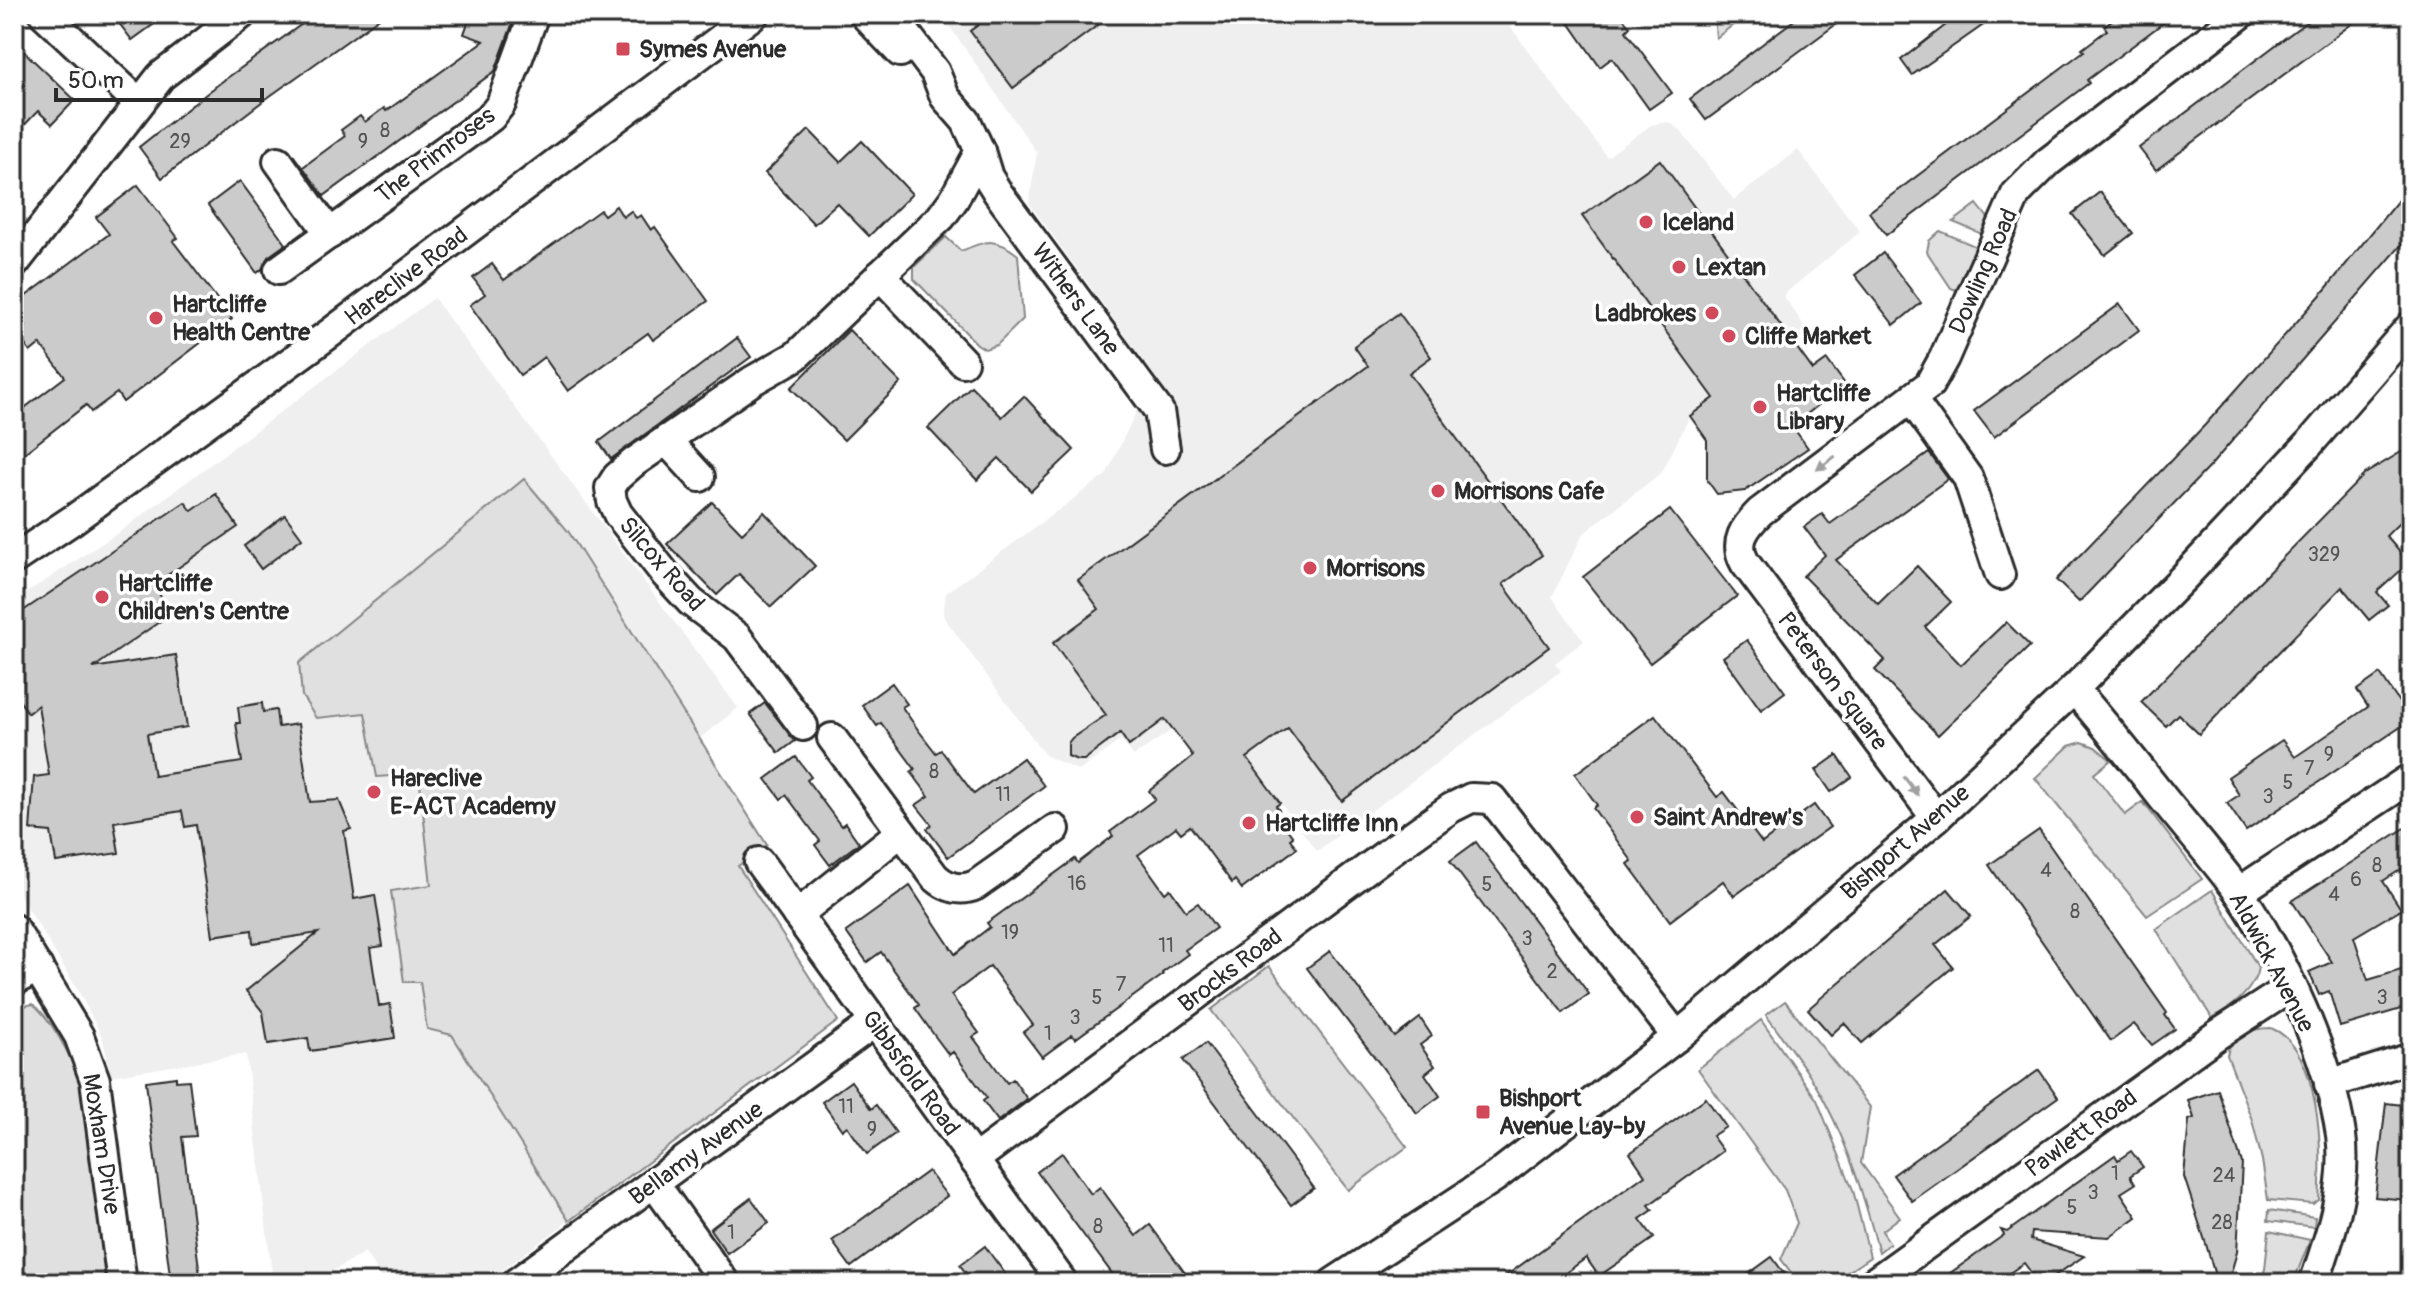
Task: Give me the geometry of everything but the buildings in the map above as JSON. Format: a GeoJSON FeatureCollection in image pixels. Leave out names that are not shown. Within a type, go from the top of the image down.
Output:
{"type":"FeatureCollection","features":[{"type":"Feature","properties":{"kind":"street"},"geometry":{"type":"LineString","coordinates":[[44,14],[139,103]]}},
{"type":"Feature","properties":{"kind":"street"},"geometry":{"type":"LineString","coordinates":[[14,264],[161,76],[242,14]]}},
{"type":"Feature","properties":{"kind":"street","name":"The Primroses"},"geometry":{"type":"LineString","coordinates":[[279,270],[494,113],[501,104],[534,14]]}},
{"type":"Feature","properties":{"kind":"street","name":"Hareclive Road"},"geometry":{"type":"LineString","coordinates":[[14,559],[329,334],[754,14]]}},
{"type":"Feature","properties":{"kind":"street"},"geometry":{"type":"LineString","coordinates":[[864,14],[923,81],[945,97],[966,121]]}},
{"type":"Feature","properties":{"kind":"street"},"geometry":{"type":"LineString","coordinates":[[891,14],[935,72],[945,97]]}},
{"type":"Feature","properties":{"kind":"street"},"geometry":{"type":"LineString","coordinates":[[917,14],[945,57],[966,121],[980,151]]}},
{"type":"Feature","properties":{"kind":"street","name":"Dowling Road"},"geometry":{"type":"LineString","coordinates":[[1740,541],[1748,524],[1760,512],[1929,385],[1944,358],[2016,194],[2048,162],[2241,14]]}},
{"type":"Feature","properties":{"kind":"street","name":"Silcox Road"},"geometry":{"type":"LineString","coordinates":[[803,726],[737,637],[691,602],[652,558],[614,507],[610,488],[617,477],[666,440],[752,381],[790,360],[948,209],[980,151]]}},
{"type":"Feature","properties":{"kind":"street","name":"Withers Lane"},"geometry":{"type":"LineString","coordinates":[[980,151],[988,177],[998,193],[1159,411],[1165,449]]}},
{"type":"Feature","properties":{"kind":"street"},"geometry":{"type":"LineString","coordinates":[[278,161],[330,234]]}},
{"type":"Feature","properties":{"kind":"street"},"geometry":{"type":"LineString","coordinates":[[880,275],[963,362]]}},
{"type":"Feature","properties":{"kind":"street","name":"Bishport Avenue"},"geometry":{"type":"LineString","coordinates":[[1333,1283],[1495,1177],[1677,1037],[1936,818],[2074,689],[2289,465],[2411,326]]}},
{"type":"Feature","properties":{"kind":"street"},"geometry":{"type":"LineString","coordinates":[[1912,400],[1968,478],[2000,575]]}},
{"type":"Feature","properties":{"kind":"street"},"geometry":{"type":"LineString","coordinates":[[666,440],[700,477]]}},
{"type":"Feature","properties":{"kind":"street","name":"Peterson Square"},"geometry":{"type":"LineString","coordinates":[[1740,541],[1741,557],[1745,563],[1936,818]]}},
{"type":"Feature","properties":{"kind":"street","name":"Aldwick Avenue"},"geometry":{"type":"LineString","coordinates":[[2074,689],[2239,892],[2291,987],[2313,1039],[2329,1084],[2341,1136],[2341,1179],[2331,1234],[2314,1283]]}},
{"type":"Feature","properties":{"kind":"street"},"geometry":{"type":"LineString","coordinates":[[832,738],[935,877],[949,887],[963,889],[985,879],[1055,829]]}},
{"type":"Feature","properties":{"kind":"street"},"geometry":{"type":"LineString","coordinates":[[2239,892],[2411,778]]}},
{"type":"Feature","properties":{"kind":"street","name":"Brocks Road"},"geometry":{"type":"LineString","coordinates":[[974,1160],[1451,808],[1471,798],[1492,799],[1677,1037]]}},
{"type":"Feature","properties":{"kind":"street"},"geometry":{"type":"LineString","coordinates":[[797,915],[901,832]]}},
{"type":"Feature","properties":{"kind":"street","name":"Gibbsfold Road"},"geometry":{"type":"LineString","coordinates":[[759,862],[1063,1283]]}},
{"type":"Feature","properties":{"kind":"street","name":"Moxham Drive"},"geometry":{"type":"LineString","coordinates":[[14,929],[26,974],[79,1036],[95,1080],[122,1283]]}},
{"type":"Feature","properties":{"kind":"street","name":"Pawlett Road"},"geometry":{"type":"LineString","coordinates":[[1873,1283],[2217,1035],[2291,987]]}},
{"type":"Feature","properties":{"kind":"street","name":"Bellamy Avenue"},"geometry":{"type":"LineString","coordinates":[[516,1283],[875,1022]]}},
{"type":"Feature","properties":{"kind":"street"},"geometry":{"type":"LineString","coordinates":[[2329,1084],[2411,1058]]}},
{"type":"Feature","properties":{"kind":"street"},"geometry":{"type":"LineString","coordinates":[[654,1183],[725,1283]]}},
{"type":"Feature","properties":{"kind":"shaded area"},"geometry":{"type":"Polygon","coordinates":[[[941,14],[1501,14],[1607,157],[1651,125],[1668,122],[1679,129],[1734,200],[1798,150],[1860,232],[1783,295],[1807,330],[1690,416],[1662,472],[1583,534],[1552,597],[1584,641],[1555,663],[1561,671],[1317,851],[1207,706],[1134,756],[1121,740],[1079,771],[1045,755],[943,616],[946,593],[1106,475],[1137,410],[1164,388],[1029,203],[1037,153],[941,14]]]}},
{"type":"Feature","properties":{"kind":"shaded area"},"geometry":{"type":"Polygon","coordinates":[[[1714,14],[1747,14],[1716,38],[1714,14]]]}},
{"type":"Feature","properties":{"kind":"shaded area"},"geometry":{"type":"Polygon","coordinates":[[[1977,204],[1988,218],[1982,234],[1953,222],[1977,204]]]}},
{"type":"Feature","properties":{"kind":"shaded area"},"geometry":{"type":"Polygon","coordinates":[[[1940,231],[1977,247],[1956,290],[1951,288],[1927,252],[1929,241],[1940,231]]]}},
{"type":"Feature","properties":{"kind":"shaded area"},"geometry":{"type":"Polygon","coordinates":[[[946,237],[961,251],[990,242],[1003,245],[1018,255],[1023,319],[997,345],[985,349],[977,344],[914,279],[914,267],[946,237]]]}},
{"type":"Feature","properties":{"kind":"shaded area","name":"Hareclive E-ACT Academy"},"geometry":{"type":"Polygon","coordinates":[[[434,298],[738,708],[700,738],[767,845],[738,866],[838,1021],[485,1283],[384,1283],[365,1252],[312,1283],[273,1283],[246,1054],[111,1076],[103,1039],[80,994],[14,885],[14,601],[118,533],[434,298]]]}},
{"type":"Feature","properties":{"kind":"shaded area"},"geometry":{"type":"Polygon","coordinates":[[[524,479],[568,531],[767,845],[738,866],[838,1021],[569,1221],[452,1035],[427,1029],[420,982],[404,982],[391,891],[431,885],[419,774],[377,777],[365,713],[316,718],[302,696],[299,663],[524,479]]]}},
{"type":"Feature","properties":{"kind":"shaded area"},"geometry":{"type":"Polygon","coordinates":[[[2082,742],[2095,747],[2111,760],[2094,774],[2125,815],[2143,802],[2202,879],[2147,916],[2035,778],[2069,746],[2082,742]]]}},
{"type":"Feature","properties":{"kind":"shaded area"},"geometry":{"type":"Polygon","coordinates":[[[2212,890],[2258,967],[2248,990],[2212,1018],[2156,929],[2212,890]]]}},
{"type":"Feature","properties":{"kind":"shaded area"},"geometry":{"type":"Polygon","coordinates":[[[1269,966],[1407,1147],[1348,1190],[1211,1010],[1269,966]]]}},
{"type":"Feature","properties":{"kind":"shaded area"},"geometry":{"type":"Polygon","coordinates":[[[1785,1001],[1870,1107],[1861,1163],[1900,1217],[1882,1231],[1890,1243],[1879,1252],[1856,1176],[1834,1120],[1812,1079],[1766,1015],[1785,1001]]]}},
{"type":"Feature","properties":{"kind":"shaded area"},"geometry":{"type":"Polygon","coordinates":[[[33,1004],[57,1034],[72,1062],[85,1099],[105,1283],[14,1283],[14,1008],[33,1004]]]}},
{"type":"Feature","properties":{"kind":"shaded area"},"geometry":{"type":"Polygon","coordinates":[[[1761,1020],[1817,1100],[1853,1190],[1870,1257],[1832,1283],[1799,1283],[1781,1259],[1797,1223],[1785,1190],[1698,1069],[1761,1020]]]}},
{"type":"Feature","properties":{"kind":"shaded area"},"geometry":{"type":"Polygon","coordinates":[[[2271,1028],[2288,1039],[2309,1079],[2319,1131],[2320,1157],[2319,1200],[2313,1204],[2268,1200],[2252,1120],[2227,1055],[2233,1042],[2243,1034],[2271,1028]]]}},
{"type":"Feature","properties":{"kind":"shaded area"},"geometry":{"type":"Polygon","coordinates":[[[2269,1210],[2315,1217],[2314,1227],[2268,1221],[2269,1210]]]}},
{"type":"Feature","properties":{"kind":"shaded area"},"geometry":{"type":"Polygon","coordinates":[[[2269,1231],[2310,1240],[2293,1283],[2260,1283],[2265,1269],[2269,1231]]]}},
{"type":"Feature","properties":{"kind":"place","name":"Symes Avenue"},"geometry":{"type":"Point","coordinates":[623,49]}},
{"type":"Feature","properties":{"kind":"place","name":"Iceland"},"geometry":{"type":"Point","coordinates":[1646,222]}},
{"type":"Feature","properties":{"kind":"place","name":"Lextan"},"geometry":{"type":"Point","coordinates":[1679,267]}},
{"type":"Feature","properties":{"kind":"place","name":"Ladbrokes"},"geometry":{"type":"Point","coordinates":[1712,313]}},
{"type":"Feature","properties":{"kind":"place","name":"Hartcliffe Health Centre"},"geometry":{"type":"Point","coordinates":[156,318]}},
{"type":"Feature","properties":{"kind":"place","name":"Cliffe Market"},"geometry":{"type":"Point","coordinates":[1729,336]}},
{"type":"Feature","properties":{"kind":"place","name":"Hartcliffe Library"},"geometry":{"type":"Point","coordinates":[1760,407]}},
{"type":"Feature","properties":{"kind":"place","name":"Morrisons Cafe"},"geometry":{"type":"Point","coordinates":[1438,491]}},
{"type":"Feature","properties":{"kind":"place","name":"Morrisons"},"geometry":{"type":"Point","coordinates":[1310,568]}},
{"type":"Feature","properties":{"kind":"place","name":"Hartcliffe Children's Centre"},"geometry":{"type":"Point","coordinates":[102,597]}},
{"type":"Feature","properties":{"kind":"place","name":"Hareclive E-ACT Academy"},"geometry":{"type":"Point","coordinates":[374,792]}},
{"type":"Feature","properties":{"kind":"place","name":"Saint Andrew's"},"geometry":{"type":"Point","coordinates":[1637,817]}},
{"type":"Feature","properties":{"kind":"place","name":"Hartcliffe Inn"},"geometry":{"type":"Point","coordinates":[1249,823]}},
{"type":"Feature","properties":{"kind":"place","name":"Bishport Avenue Lay-by"},"geometry":{"type":"Point","coordinates":[1483,1112]}}]}
